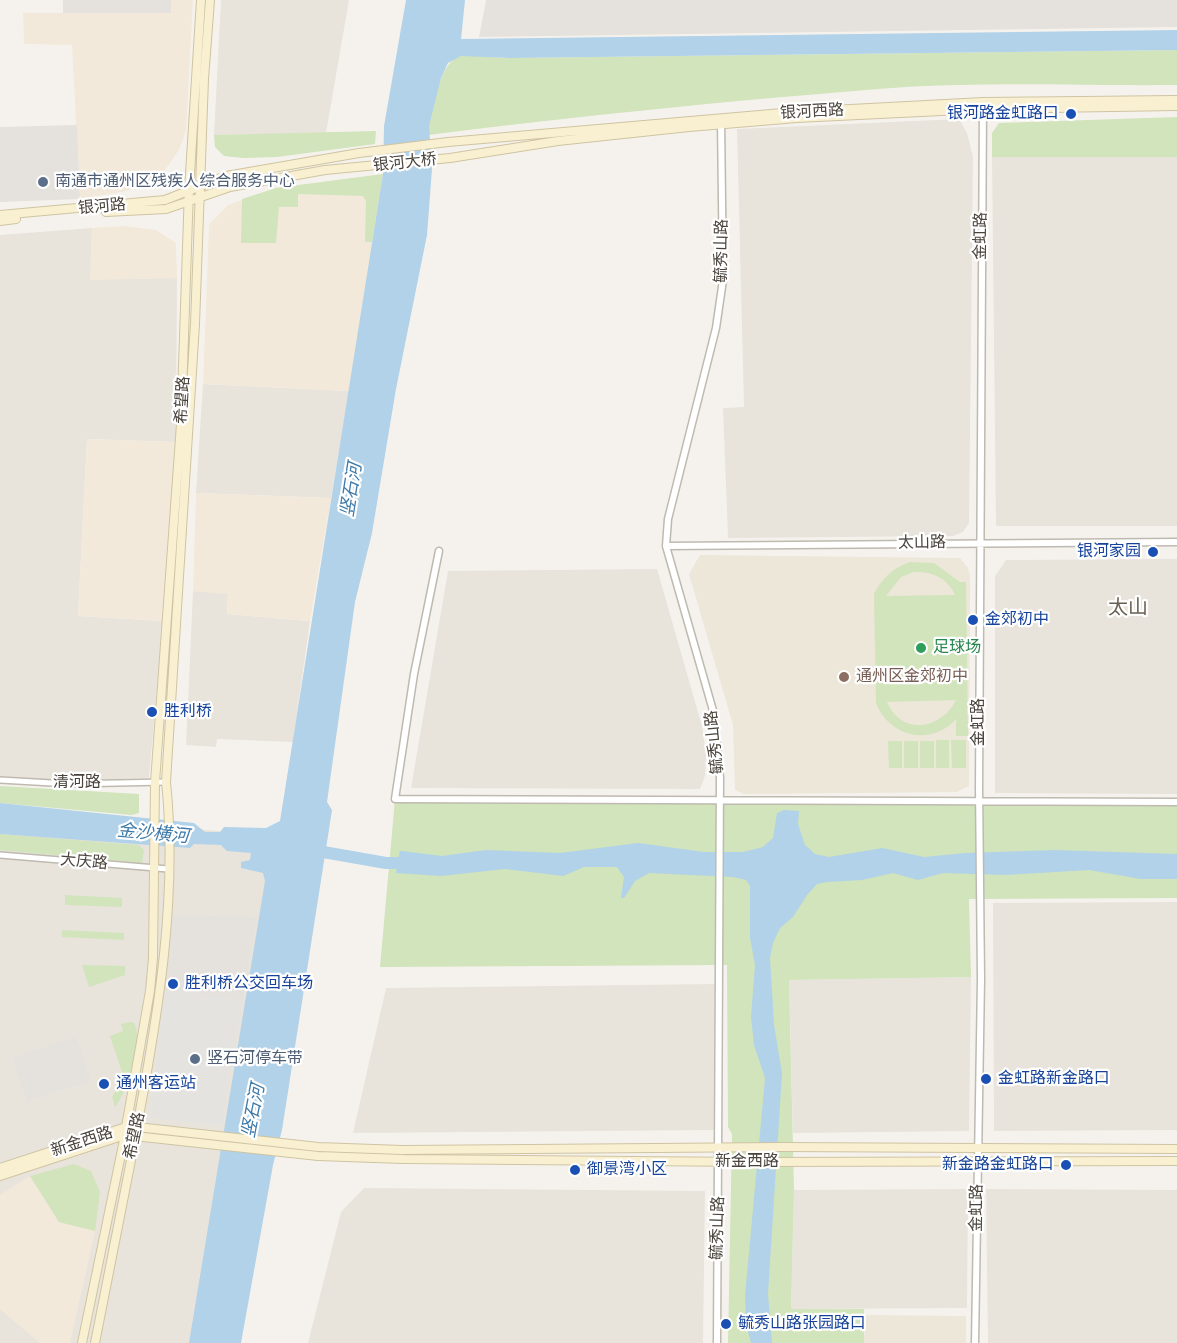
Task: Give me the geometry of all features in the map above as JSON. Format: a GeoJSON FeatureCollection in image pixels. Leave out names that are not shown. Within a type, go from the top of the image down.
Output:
{"type":"FeatureCollection","features":[{"type":"Feature","properties":{"kind":"main road","name":"希望路"},"geometry":{"type":"LineString","coordinates":[[82,1343],[126,1131],[150,991],[155,782],[182,424],[189,189],[201,0]]}},
{"type":"Feature","properties":{"kind":"main road","name":"希望路"},"geometry":{"type":"LineString","coordinates":[[95,1343],[126,1174],[137,1131],[161,981],[170,856],[166,782],[195,324],[204,78],[210,0]]}},
{"type":"Feature","properties":{"kind":"main road","name":"银河西路"},"geometry":{"type":"LineString","coordinates":[[448,142],[721,121],[983,106],[1177,100]]}},
{"type":"Feature","properties":{"kind":"main road","name":"银河西路"},"geometry":{"type":"LineString","coordinates":[[983,106],[1177,106]]}},
{"type":"Feature","properties":{"kind":"main road","name":"银河西路"},"geometry":{"type":"LineString","coordinates":[[450,158],[558,141],[721,121]]}},
{"type":"Feature","properties":{"kind":"main road","name":"银河大桥"},"geometry":{"type":"LineString","coordinates":[[200,185],[226,176],[359,153],[448,142]]}},
{"type":"Feature","properties":{"kind":"main road","name":"银河大桥"},"geometry":{"type":"LineString","coordinates":[[199,198],[230,187],[325,170],[450,158]]}},
{"type":"Feature","properties":{"kind":"main road","name":"银河路"},"geometry":{"type":"LineString","coordinates":[[0,215],[146,203],[165,200],[200,185]]}},
{"type":"Feature","properties":{"kind":"main road","name":"银河路"},"geometry":{"type":"LineString","coordinates":[[0,221],[166,209],[199,198]]}},
{"type":"Feature","properties":{"kind":"main road","name":"新金西路"},"geometry":{"type":"LineString","coordinates":[[2,1175],[126,1131]]}},
{"type":"Feature","properties":{"kind":"main road","name":"新金西路"},"geometry":{"type":"LineString","coordinates":[[2,1175],[31,1159],[126,1131],[318,1147],[402,1150],[781,1147],[977,1150],[1177,1149]]}},
{"type":"Feature","properties":{"kind":"main road","name":"新金西路"},"geometry":{"type":"LineString","coordinates":[[202,1138],[318,1156],[719,1162],[1177,1161]]}},
{"type":"Feature","properties":{"kind":"street","name":"金虹路"},"geometry":{"type":"LineString","coordinates":[[975,1343],[980,879],[983,106]]}},
{"type":"Feature","properties":{"kind":"street","name":"毓秀山路"},"geometry":{"type":"LineString","coordinates":[[717,1343],[720,1149],[720,801],[714,714],[666,546],[668,519],[716,328],[723,280],[721,121]]}},
{"type":"Feature","properties":{"kind":"street","name":"太山路"},"geometry":{"type":"LineString","coordinates":[[666,546],[1177,542]]}},
{"type":"Feature","properties":{"kind":"street"},"geometry":{"type":"LineString","coordinates":[[439,551],[414,674],[395,799],[1177,802]]}},
{"type":"Feature","properties":{"kind":"street","name":"清河路"},"geometry":{"type":"LineString","coordinates":[[0,780],[69,784],[166,782]]}},
{"type":"Feature","properties":{"kind":"street","name":"大庆路"},"geometry":{"type":"LineString","coordinates":[[0,855],[168,869]]}},
{"type":"Feature","properties":{"kind":"shaded area"},"geometry":{"type":"Polygon","coordinates":[[[63,0],[171,0],[171,13],[63,13],[63,0]]]}},
{"type":"Feature","properties":{"kind":"shaded area"},"geometry":{"type":"Polygon","coordinates":[[[171,0],[193,0],[186,131],[179,150],[160,177],[127,191],[80,199],[72,45],[24,44],[23,13],[171,13],[171,0]]]}},
{"type":"Feature","properties":{"kind":"shaded area"},"geometry":{"type":"Polygon","coordinates":[[[221,0],[349,0],[326,133],[214,135],[221,0]]]}},
{"type":"Feature","properties":{"kind":"shaded area"},"geometry":{"type":"Polygon","coordinates":[[[486,0],[1177,0],[1177,27],[479,37],[486,0]]]}},
{"type":"Feature","properties":{"kind":"shaded area"},"geometry":{"type":"Polygon","coordinates":[[[959,119],[967,133],[973,157],[969,523],[963,532],[953,536],[728,538],[723,408],[744,407],[737,129],[959,119]]]}},
{"type":"Feature","properties":{"kind":"shaded area"},"geometry":{"type":"Polygon","coordinates":[[[77,125],[80,199],[0,202],[0,127],[77,125]]]}},
{"type":"Feature","properties":{"kind":"shaded area"},"geometry":{"type":"Polygon","coordinates":[[[992,157],[1177,157],[1177,526],[996,526],[992,157]]]}},
{"type":"Feature","properties":{"kind":"shaded area"},"geometry":{"type":"Polygon","coordinates":[[[383,174],[349,391],[203,384],[209,224],[228,205],[276,188],[383,174]]]}},
{"type":"Feature","properties":{"kind":"shaded area"},"geometry":{"type":"Polygon","coordinates":[[[124,226],[156,230],[176,243],[177,278],[90,280],[92,228],[124,226]]]}},
{"type":"Feature","properties":{"kind":"shaded area"},"geometry":{"type":"Polygon","coordinates":[[[92,228],[91,279],[177,278],[176,442],[87,439],[78,616],[163,621],[149,778],[61,781],[0,776],[0,235],[92,228]]]}},
{"type":"Feature","properties":{"kind":"shaded area"},"geometry":{"type":"Polygon","coordinates":[[[203,384],[349,391],[331,498],[196,493],[203,384]]]}},
{"type":"Feature","properties":{"kind":"shaded area"},"geometry":{"type":"Polygon","coordinates":[[[87,439],[176,442],[163,621],[78,616],[87,439]]]}},
{"type":"Feature","properties":{"kind":"shaded area"},"geometry":{"type":"Polygon","coordinates":[[[196,493],[331,498],[310,621],[227,614],[228,594],[193,591],[196,493]]]}},
{"type":"Feature","properties":{"kind":"shaded area","name":"通州区金郊初中"},"geometry":{"type":"Polygon","coordinates":[[[700,555],[960,558],[968,568],[970,576],[969,786],[957,792],[744,794],[735,790],[733,725],[689,574],[700,555]]]}},
{"type":"Feature","properties":{"kind":"shaded area","name":"银河家园"},"geometry":{"type":"Polygon","coordinates":[[[1177,559],[1177,794],[995,793],[995,576],[1006,560],[1177,559]]]}},
{"type":"Feature","properties":{"kind":"shaded area"},"geometry":{"type":"Polygon","coordinates":[[[657,569],[702,726],[706,755],[705,776],[700,789],[411,788],[448,571],[657,569]]]}},
{"type":"Feature","properties":{"kind":"shaded area"},"geometry":{"type":"Polygon","coordinates":[[[193,591],[228,593],[227,614],[310,621],[293,742],[217,739],[216,747],[186,745],[193,591]]]}},
{"type":"Feature","properties":{"kind":"shaded area"},"geometry":{"type":"Polygon","coordinates":[[[0,813],[293,837],[210,1343],[0,1343],[0,813]]]}},
{"type":"Feature","properties":{"kind":"shaded area"},"geometry":{"type":"Polygon","coordinates":[[[1177,902],[1177,1130],[994,1131],[993,903],[1177,902]]]}},
{"type":"Feature","properties":{"kind":"shaded area"},"geometry":{"type":"Polygon","coordinates":[[[171,915],[257,917],[243,1000],[164,989],[171,915]]]}},
{"type":"Feature","properties":{"kind":"shaded area"},"geometry":{"type":"Polygon","coordinates":[[[971,977],[969,1131],[793,1133],[789,980],[971,977]]]}},
{"type":"Feature","properties":{"kind":"shaded area"},"geometry":{"type":"Polygon","coordinates":[[[715,984],[715,1130],[353,1133],[386,988],[715,984]]]}},
{"type":"Feature","properties":{"kind":"shaded area","name":"竖石河停车带"},"geometry":{"type":"Polygon","coordinates":[[[164,989],[243,1000],[222,1126],[150,1118],[164,989]]]}},
{"type":"Feature","properties":{"kind":"shaded area"},"geometry":{"type":"Polygon","coordinates":[[[76,1037],[91,1081],[27,1101],[12,1058],[76,1037]]]}},
{"type":"Feature","properties":{"kind":"shaded area"},"geometry":{"type":"Polygon","coordinates":[[[30,1176],[59,1222],[95,1231],[70,1343],[40,1343],[0,1309],[0,1195],[30,1176]]]}},
{"type":"Feature","properties":{"kind":"shaded area"},"geometry":{"type":"Polygon","coordinates":[[[364,1188],[705,1191],[703,1343],[308,1343],[341,1212],[364,1188]]]}},
{"type":"Feature","properties":{"kind":"shaded area"},"geometry":{"type":"Polygon","coordinates":[[[968,1189],[967,1308],[791,1309],[794,1190],[968,1189]]]}},
{"type":"Feature","properties":{"kind":"shaded area"},"geometry":{"type":"Polygon","coordinates":[[[986,1189],[1177,1190],[1177,1343],[988,1343],[986,1189]]]}},
{"type":"Feature","properties":{"kind":"shaded area"},"geometry":{"type":"Polygon","coordinates":[[[865,1315],[966,1316],[966,1343],[864,1343],[865,1315]]]}},
{"type":"Feature","properties":{"kind":"green space"},"geometry":{"type":"Polygon","coordinates":[[[1177,50],[1177,85],[990,84],[878,89],[653,109],[428,135],[441,78],[453,60],[461,56],[509,58],[1177,50]]]}},
{"type":"Feature","properties":{"kind":"green space"},"geometry":{"type":"Polygon","coordinates":[[[1177,117],[1177,157],[992,157],[992,133],[999,123],[1177,117]]]}},
{"type":"Feature","properties":{"kind":"green space"},"geometry":{"type":"Polygon","coordinates":[[[376,131],[375,144],[277,157],[244,158],[224,156],[215,147],[214,135],[376,131]]]}},
{"type":"Feature","properties":{"kind":"green space"},"geometry":{"type":"Polygon","coordinates":[[[383,174],[372,242],[365,242],[366,201],[363,196],[298,194],[298,207],[279,207],[276,243],[241,243],[242,199],[276,188],[383,174]]]}},
{"type":"Feature","properties":{"kind":"green space"},"geometry":{"type":"Polygon","coordinates":[[[934,563],[960,582],[966,582],[968,736],[956,736],[956,719],[946,728],[935,733],[923,735],[900,730],[882,715],[876,703],[874,594],[889,574],[904,564],[934,563]],[[914,572],[901,577],[886,596],[955,595],[948,584],[938,577],[914,572]],[[956,700],[887,702],[893,713],[902,720],[921,725],[941,718],[956,700]]]}},
{"type":"Feature","properties":{"kind":"green space"},"geometry":{"type":"Polygon","coordinates":[[[936,740],[949,740],[949,768],[936,768],[936,740]]]}},
{"type":"Feature","properties":{"kind":"green space"},"geometry":{"type":"Polygon","coordinates":[[[951,740],[966,740],[966,768],[952,768],[951,740]]]}},
{"type":"Feature","properties":{"kind":"green space"},"geometry":{"type":"Polygon","coordinates":[[[888,741],[902,741],[902,768],[889,768],[888,741]]]}},
{"type":"Feature","properties":{"kind":"green space"},"geometry":{"type":"Polygon","coordinates":[[[904,741],[918,741],[918,768],[904,768],[904,741]]]}},
{"type":"Feature","properties":{"kind":"green space"},"geometry":{"type":"Polygon","coordinates":[[[920,741],[934,741],[934,768],[920,768],[920,741]]]}},
{"type":"Feature","properties":{"kind":"green space"},"geometry":{"type":"Polygon","coordinates":[[[0,786],[139,794],[139,813],[132,815],[0,803],[0,786]]]}},
{"type":"Feature","properties":{"kind":"green space"},"geometry":{"type":"Polygon","coordinates":[[[395,799],[1177,802],[1177,898],[969,899],[971,977],[789,980],[794,1190],[791,1309],[864,1309],[864,1343],[728,1343],[732,1134],[728,1127],[727,965],[380,967],[395,799]]]}},
{"type":"Feature","properties":{"kind":"green space"},"geometry":{"type":"Polygon","coordinates":[[[0,834],[139,845],[144,850],[142,863],[0,850],[0,834]]]}},
{"type":"Feature","properties":{"kind":"green space"},"geometry":{"type":"Polygon","coordinates":[[[65,895],[122,898],[122,907],[65,905],[65,895]]]}},
{"type":"Feature","properties":{"kind":"green space"},"geometry":{"type":"Polygon","coordinates":[[[62,930],[124,933],[124,940],[62,937],[62,930]]]}},
{"type":"Feature","properties":{"kind":"green space"},"geometry":{"type":"Polygon","coordinates":[[[82,965],[125,966],[125,975],[89,987],[82,965]]]}},
{"type":"Feature","properties":{"kind":"green space"},"geometry":{"type":"Polygon","coordinates":[[[134,1023],[137,1031],[136,1053],[129,1078],[115,1107],[112,1097],[119,1086],[117,1074],[122,1072],[110,1036],[123,1031],[121,1024],[134,1023]]]}},
{"type":"Feature","properties":{"kind":"green space"},"geometry":{"type":"Polygon","coordinates":[[[74,1164],[91,1171],[100,1192],[95,1231],[59,1222],[30,1176],[74,1164]]]}},
{"type":"Feature","properties":{"kind":"water"},"geometry":{"type":"Polygon","coordinates":[[[406,0],[465,0],[461,39],[1177,30],[1177,50],[509,58],[461,56],[448,63],[441,78],[429,126],[432,169],[427,235],[396,389],[372,533],[355,602],[327,802],[332,810],[282,1130],[273,1165],[241,1343],[189,1343],[265,881],[263,873],[241,868],[241,862],[250,860],[251,853],[227,851],[221,845],[194,844],[190,848],[0,834],[0,803],[194,823],[205,832],[220,832],[224,827],[266,828],[280,821],[383,174],[384,126],[406,0]]]}},
{"type":"Feature","properties":{"kind":"water"},"geometry":{"type":"Polygon","coordinates":[[[784,810],[799,811],[798,824],[805,845],[815,854],[829,857],[882,848],[924,857],[965,853],[1055,850],[1177,854],[1177,879],[1141,879],[1089,870],[1005,875],[943,873],[918,880],[893,873],[862,880],[817,884],[793,917],[780,928],[773,943],[770,958],[774,1025],[782,1073],[768,1294],[772,1343],[751,1343],[746,1324],[745,1296],[765,1078],[754,1045],[751,1017],[755,965],[750,938],[750,886],[746,880],[733,877],[649,873],[635,881],[624,898],[621,898],[624,877],[617,867],[584,867],[563,876],[505,869],[441,876],[396,873],[400,851],[442,856],[486,850],[560,853],[638,843],[704,852],[743,852],[763,847],[773,838],[777,813],[784,810]]]}},
{"type":"Feature","properties":{"kind":"waterway"},"geometry":{"type":"LineString","coordinates":[[312,850],[386,863],[413,863]]}},
{"type":"Feature","properties":{"kind":"place","name":"银河路金虹路口"},"geometry":{"type":"Point","coordinates":[1071,114]}},
{"type":"Feature","properties":{"kind":"place","name":"南通市通州区残疾人综合服务中心"},"geometry":{"type":"Point","coordinates":[43,182]}},
{"type":"Feature","properties":{"kind":"place","name":"银河家园"},"geometry":{"type":"Point","coordinates":[1153,552]}},
{"type":"Feature","properties":{"kind":"place","name":"金郊初中"},"geometry":{"type":"Point","coordinates":[973,620]}},
{"type":"Feature","properties":{"kind":"place","name":"足球场"},"geometry":{"type":"Point","coordinates":[921,648]}},
{"type":"Feature","properties":{"kind":"place","name":"通州区金郊初中"},"geometry":{"type":"Point","coordinates":[844,677]}},
{"type":"Feature","properties":{"kind":"place","name":"胜利桥"},"geometry":{"type":"Point","coordinates":[152,712]}},
{"type":"Feature","properties":{"kind":"place","name":"胜利桥公交回车场"},"geometry":{"type":"Point","coordinates":[173,984]}},
{"type":"Feature","properties":{"kind":"place","name":"竖石河停车带"},"geometry":{"type":"Point","coordinates":[195,1059]}},
{"type":"Feature","properties":{"kind":"place","name":"金虹路新金路口"},"geometry":{"type":"Point","coordinates":[986,1079]}},
{"type":"Feature","properties":{"kind":"place","name":"通州客运站"},"geometry":{"type":"Point","coordinates":[104,1084]}},
{"type":"Feature","properties":{"kind":"place","name":"新金路金虹路口"},"geometry":{"type":"Point","coordinates":[1066,1165]}},
{"type":"Feature","properties":{"kind":"place","name":"御景湾小区"},"geometry":{"type":"Point","coordinates":[575,1170]}},
{"type":"Feature","properties":{"kind":"place","name":"毓秀山路张园路口"},"geometry":{"type":"Point","coordinates":[726,1324]}},
{"type":"Feature","properties":{"kind":"district","name":"太山"},"geometry":{"type":"Point","coordinates":[1128,609]}},
{"type":"Feature","properties":{"kind":"water label","name":"竖石河"},"geometry":{"type":"Point","coordinates":[352,490]}},
{"type":"Feature","properties":{"kind":"water label","name":"金沙横河"},"geometry":{"type":"Point","coordinates":[153,834]}},
{"type":"Feature","properties":{"kind":"water label","name":"竖石河"},"geometry":{"type":"Point","coordinates":[254,1111]}}]}
